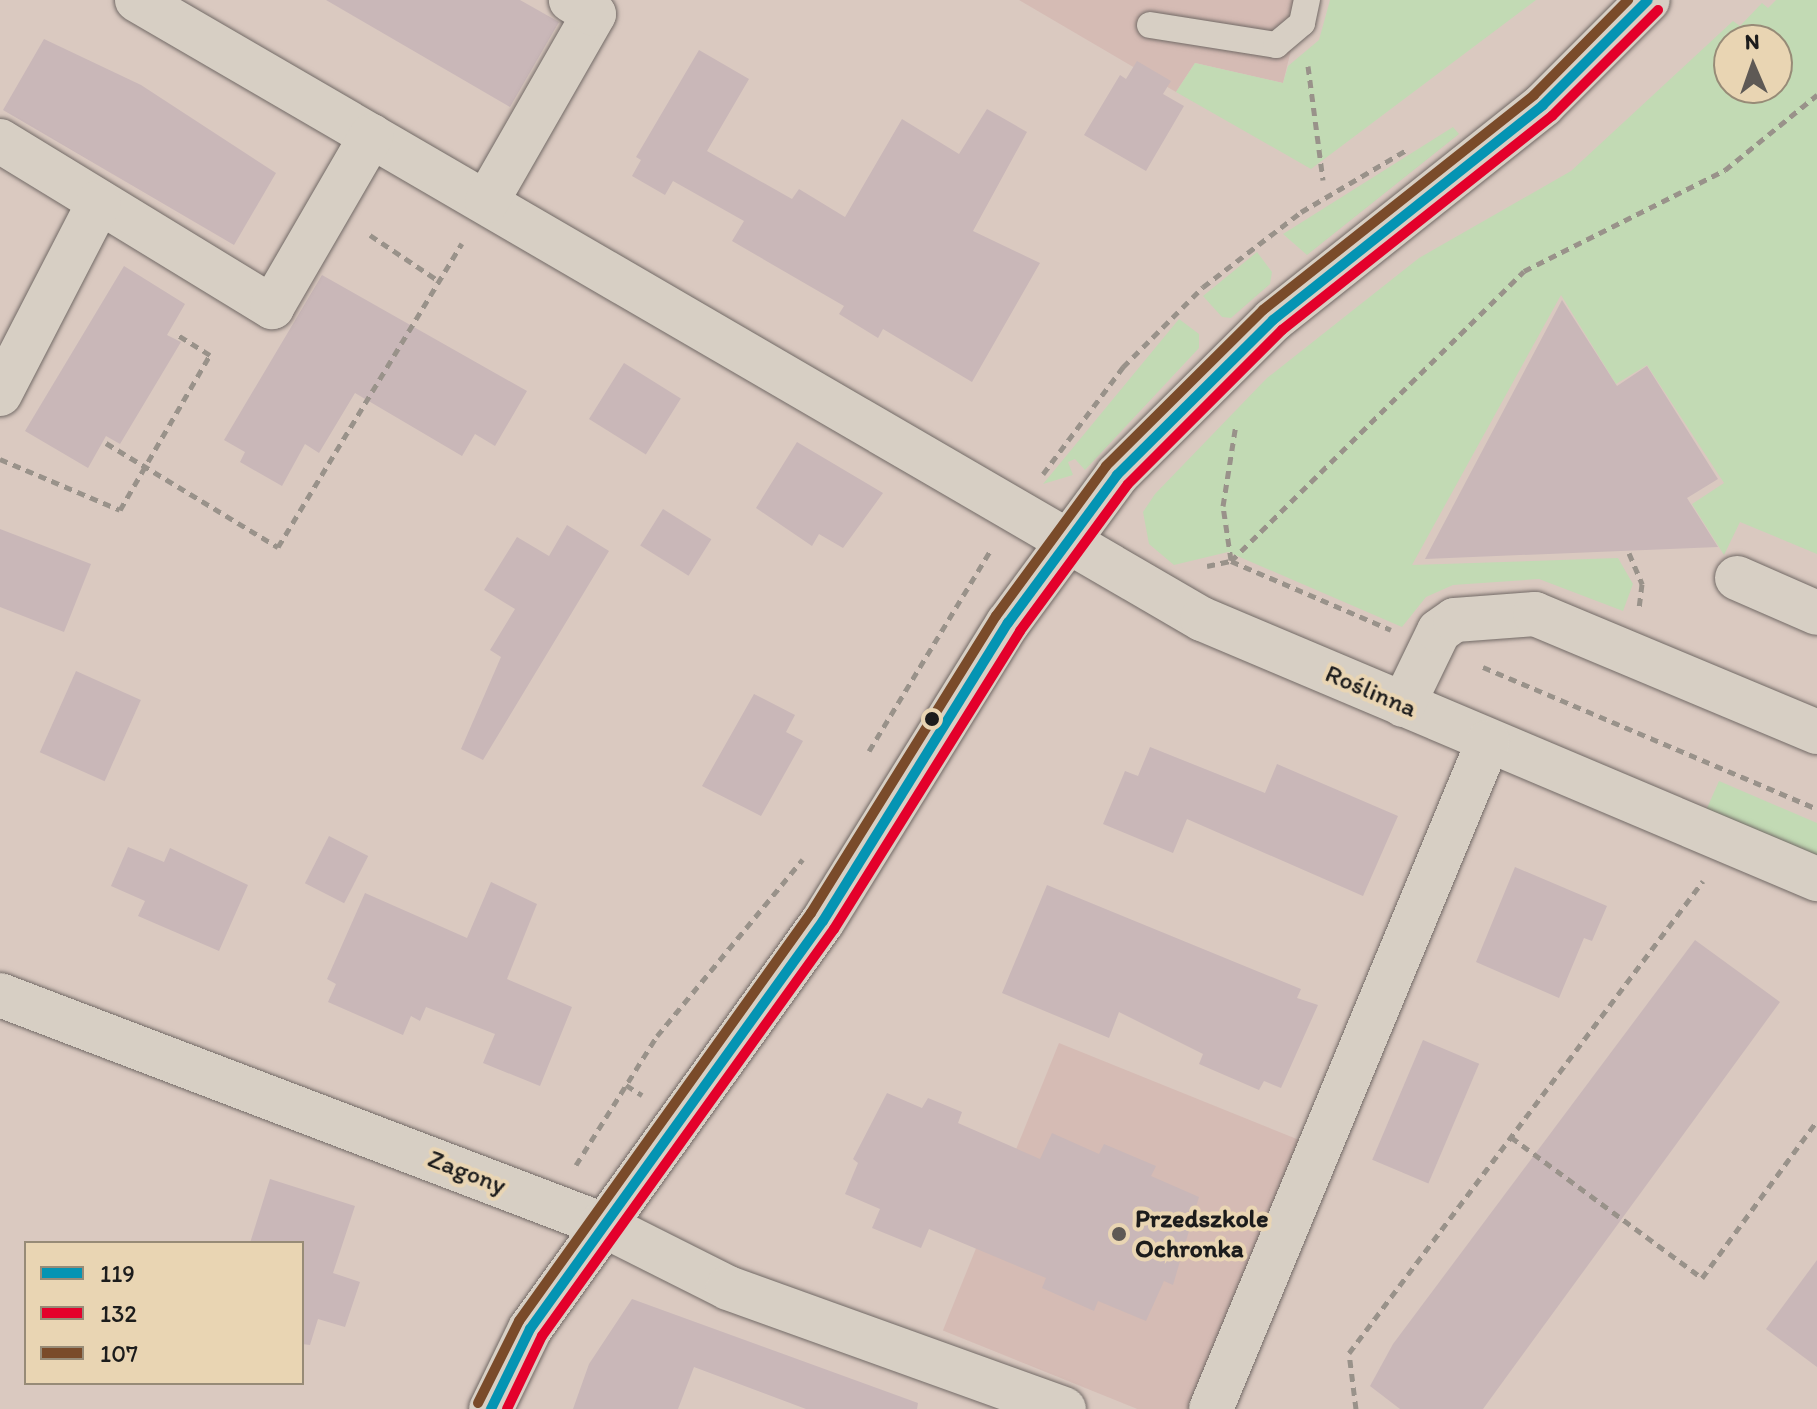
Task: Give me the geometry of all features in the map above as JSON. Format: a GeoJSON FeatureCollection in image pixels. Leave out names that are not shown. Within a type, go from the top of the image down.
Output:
{"type":"FeatureCollection","features":[{"type":"Feature","properties":{"kind":"street","name":"Roślinna"},"geometry":{"type":"LineString","coordinates":[[137,0],[1070,536],[1202,619],[1683,825],[1817,879]]}},
{"type":"Feature","properties":{"kind":"street"},"geometry":{"type":"LineString","coordinates":[[487,200],[594,14],[571,0]]}},
{"type":"Feature","properties":{"kind":"street"},"geometry":{"type":"LineString","coordinates":[[491,1409],[530,1329],[601,1224],[823,921],[1070,536],[1179,407],[1273,320],[1543,105],[1648,0]]}},
{"type":"Feature","properties":{"kind":"street"},"geometry":{"type":"LineString","coordinates":[[0,141],[272,307],[371,136]]}},
{"type":"Feature","properties":{"kind":"street"},"geometry":{"type":"LineString","coordinates":[[0,394],[99,202]]}},
{"type":"Feature","properties":{"kind":"street"},"geometry":{"type":"LineString","coordinates":[[1737,578],[1817,613]]}},
{"type":"Feature","properties":{"kind":"street"},"geometry":{"type":"LineString","coordinates":[[1403,705],[1418,641],[1455,620],[1535,614],[1817,732]]}},
{"type":"Feature","properties":{"kind":"street"},"geometry":{"type":"LineString","coordinates":[[1211,1409],[1488,742]]}},
{"type":"Feature","properties":{"kind":"street","name":"Zagony"},"geometry":{"type":"LineString","coordinates":[[0,995],[601,1224],[728,1288],[1064,1409]]}},
{"type":"Feature","properties":{"kind":"lane"},"geometry":{"type":"LineString","coordinates":[[1150,25],[1276,45],[1305,11]]}},
{"type":"Feature","properties":{"kind":"path"},"geometry":{"type":"LineString","coordinates":[[1305,11],[1323,180]]}},
{"type":"Feature","properties":{"kind":"path"},"geometry":{"type":"LineString","coordinates":[[1190,570],[1231,561],[1524,271],[1725,170],[1817,95]]}},
{"type":"Feature","properties":{"kind":"path"},"geometry":{"type":"LineString","coordinates":[[106,443],[278,547],[487,200]]}},
{"type":"Feature","properties":{"kind":"path"},"geometry":{"type":"LineString","coordinates":[[375,226],[368,239],[439,281]]}},
{"type":"Feature","properties":{"kind":"path"},"geometry":{"type":"LineString","coordinates":[[0,459],[120,510],[210,355],[176,334]]}},
{"type":"Feature","properties":{"kind":"path"},"geometry":{"type":"LineString","coordinates":[[1231,561],[1223,506],[1237,419]]}},
{"type":"Feature","properties":{"kind":"path"},"geometry":{"type":"LineString","coordinates":[[1231,561],[1817,809]]}},
{"type":"Feature","properties":{"kind":"path"},"geometry":{"type":"LineString","coordinates":[[1356,1409],[1349,1353],[1687,903]]}},
{"type":"Feature","properties":{"kind":"path"},"geometry":{"type":"LineString","coordinates":[[1511,1137],[1702,1278],[1817,1121]]}},
{"type":"Feature","properties":{"kind":"shaded area"},"geometry":{"type":"Polygon","coordinates":[[[1019,0],[1303,0],[1283,83],[1195,63],[1176,92],[1019,0]]]}},
{"type":"Feature","properties":{"kind":"shaded area","name":"Przedszkole Ochronka"},"geometry":{"type":"Polygon","coordinates":[[[1059,1043],[1299,1140],[1190,1409],[1137,1409],[943,1330],[1059,1043]]]}},
{"type":"Feature","properties":{"kind":"green space"},"geometry":{"type":"Polygon","coordinates":[[[1330,0],[1536,0],[1311,169],[1176,92],[1195,63],[1283,83],[1288,66],[1319,40],[1330,0]]]}},
{"type":"Feature","properties":{"kind":"green space"},"geometry":{"type":"Polygon","coordinates":[[[1776,0],[1817,0],[1817,554],[1740,522],[1724,555],[1692,504],[1724,483],[1647,365],[1616,384],[1561,295],[1412,565],[1618,558],[1633,584],[1623,611],[1539,579],[1453,585],[1426,597],[1402,627],[1228,552],[1174,565],[1149,544],[1143,512],[1155,494],[1267,378],[1419,258],[1571,171],[1713,40],[1713,104],[1793,104],[1793,24],[1742,24],[1762,3],[1768,8],[1776,0]]]}},
{"type":"Feature","properties":{"kind":"green space"},"geometry":{"type":"Polygon","coordinates":[[[1453,127],[1459,134],[1307,255],[1283,234],[1453,127]]]}},
{"type":"Feature","properties":{"kind":"green space"},"geometry":{"type":"Polygon","coordinates":[[[1257,252],[1272,272],[1270,284],[1231,318],[1222,317],[1203,296],[1257,252]]]}},
{"type":"Feature","properties":{"kind":"green space"},"geometry":{"type":"Polygon","coordinates":[[[1179,319],[1199,334],[1199,348],[1085,470],[1075,459],[1068,462],[1073,475],[1043,484],[1179,319]]]}},
{"type":"Feature","properties":{"kind":"green space"},"geometry":{"type":"Polygon","coordinates":[[[1719,781],[1817,823],[1817,859],[1704,815],[1719,781]]]}},
{"type":"Feature","properties":{"kind":"building"},"geometry":{"type":"Polygon","coordinates":[[[326,0],[520,0],[559,22],[510,107],[326,0]]]}},
{"type":"Feature","properties":{"kind":"building"},"geometry":{"type":"Polygon","coordinates":[[[44,39],[141,85],[276,173],[234,245],[3,110],[44,39]]]}},
{"type":"Feature","properties":{"kind":"building"},"geometry":{"type":"Polygon","coordinates":[[[699,50],[749,79],[707,151],[792,199],[799,189],[845,217],[902,119],[959,154],[987,109],[1027,132],[973,231],[1040,263],[972,382],[883,329],[878,338],[839,314],[844,306],[732,241],[744,221],[673,181],[665,195],[632,176],[641,160],[636,157],[699,50]]]}},
{"type":"Feature","properties":{"kind":"building"},"geometry":{"type":"Polygon","coordinates":[[[1137,61],[1171,81],[1163,94],[1184,106],[1146,171],[1084,135],[1120,75],[1126,79],[1137,61]]]}},
{"type":"Feature","properties":{"kind":"building"},"geometry":{"type":"Polygon","coordinates":[[[124,266],[185,304],[167,335],[181,342],[120,444],[106,436],[88,468],[25,431],[124,266]]]}},
{"type":"Feature","properties":{"kind":"building"},"geometry":{"type":"Polygon","coordinates":[[[322,275],[527,391],[495,446],[475,434],[462,456],[355,393],[319,453],[305,444],[282,486],[240,462],[245,452],[224,440],[322,275]]]}},
{"type":"Feature","properties":{"kind":"building"},"geometry":{"type":"Polygon","coordinates":[[[1562,300],[1617,386],[1647,366],[1718,479],[1687,498],[1718,547],[1425,559],[1562,300]]]}},
{"type":"Feature","properties":{"kind":"building"},"geometry":{"type":"Polygon","coordinates":[[[624,363],[681,399],[646,454],[589,419],[624,363]]]}},
{"type":"Feature","properties":{"kind":"building"},"geometry":{"type":"Polygon","coordinates":[[[797,442],[883,493],[843,548],[819,534],[812,546],[756,508],[797,442]]]}},
{"type":"Feature","properties":{"kind":"building"},"geometry":{"type":"Polygon","coordinates":[[[663,509],[711,539],[689,576],[640,545],[663,509]]]}},
{"type":"Feature","properties":{"kind":"building"},"geometry":{"type":"Polygon","coordinates":[[[567,525],[609,551],[483,760],[461,749],[501,657],[490,650],[515,609],[484,590],[517,537],[549,556],[567,525]]]}},
{"type":"Feature","properties":{"kind":"building"},"geometry":{"type":"Polygon","coordinates":[[[0,529],[91,564],[64,632],[0,607],[0,529]]]}},
{"type":"Feature","properties":{"kind":"building"},"geometry":{"type":"Polygon","coordinates":[[[76,671],[141,700],[105,781],[40,752],[76,671]]]}},
{"type":"Feature","properties":{"kind":"building"},"geometry":{"type":"Polygon","coordinates":[[[754,694],[795,715],[786,732],[803,741],[761,816],[702,786],[754,694]]]}},
{"type":"Feature","properties":{"kind":"building"},"geometry":{"type":"Polygon","coordinates":[[[1150,747],[1265,793],[1277,764],[1398,816],[1363,896],[1187,819],[1173,853],[1103,824],[1125,771],[1138,776],[1150,747]]]}},
{"type":"Feature","properties":{"kind":"building"},"geometry":{"type":"Polygon","coordinates":[[[329,836],[368,856],[344,903],[305,883],[329,836]]]}},
{"type":"Feature","properties":{"kind":"building"},"geometry":{"type":"Polygon","coordinates":[[[128,847],[164,862],[170,848],[248,885],[219,951],[138,916],[145,901],[111,886],[128,847]]]}},
{"type":"Feature","properties":{"kind":"building"},"geometry":{"type":"Polygon","coordinates":[[[1515,867],[1607,906],[1592,941],[1584,938],[1559,998],[1476,962],[1515,867]]]}},
{"type":"Feature","properties":{"kind":"building"},"geometry":{"type":"Polygon","coordinates":[[[491,882],[537,904],[507,979],[572,1007],[540,1086],[483,1063],[495,1034],[426,1007],[420,1021],[411,1016],[403,1035],[328,1002],[336,984],[327,979],[365,893],[467,938],[491,882]]]}},
{"type":"Feature","properties":{"kind":"building"},"geometry":{"type":"Polygon","coordinates":[[[1047,885],[1301,989],[1297,998],[1318,1005],[1281,1088],[1264,1081],[1259,1090],[1199,1064],[1203,1054],[1119,1012],[1109,1038],[1002,993],[1047,885]]]}},
{"type":"Feature","properties":{"kind":"building"},"geometry":{"type":"Polygon","coordinates":[[[1695,940],[1780,1002],[1483,1409],[1400,1409],[1370,1386],[1393,1344],[1695,940]]]}},
{"type":"Feature","properties":{"kind":"building"},"geometry":{"type":"Polygon","coordinates":[[[1423,1040],[1479,1064],[1428,1184],[1372,1160],[1423,1040]]]}},
{"type":"Feature","properties":{"kind":"building"},"geometry":{"type":"Polygon","coordinates":[[[887,1093],[922,1108],[928,1098],[962,1112],[958,1123],[1040,1159],[1052,1133],[1099,1154],[1104,1144],[1156,1166],[1151,1176],[1199,1197],[1173,1285],[1164,1281],[1146,1321],[1098,1301],[1094,1311],[1042,1288],[1046,1278],[929,1229],[921,1248],[872,1228],[880,1209],[845,1194],[858,1163],[853,1159],[887,1093]]]}},
{"type":"Feature","properties":{"kind":"building"},"geometry":{"type":"Polygon","coordinates":[[[270,1179],[355,1206],[333,1273],[360,1282],[345,1327],[318,1319],[310,1345],[304,1344],[304,1241],[251,1241],[270,1179]]]}},
{"type":"Feature","properties":{"kind":"building"},"geometry":{"type":"Polygon","coordinates":[[[1817,1260],[1817,1367],[1766,1329],[1817,1260]]]}},
{"type":"Feature","properties":{"kind":"building"},"geometry":{"type":"Polygon","coordinates":[[[632,1299],[918,1403],[917,1409],[806,1409],[694,1367],[678,1409],[573,1409],[589,1364],[632,1299]]]}},
{"type":"Feature","properties":{"kind":"transit line","name":"107"},"geometry":{"type":"LineString","coordinates":[[478,1403],[519,1321],[811,913],[996,616],[1106,466],[1263,310],[1534,95],[1628,0]]}},
{"type":"Feature","properties":{"kind":"transit line","name":"119"},"geometry":{"type":"LineString","coordinates":[[491,1409],[530,1329],[823,921],[1008,623],[1117,475],[1273,320],[1543,105],[1648,0]]}},
{"type":"Feature","properties":{"kind":"transit line","name":"132"},"geometry":{"type":"LineString","coordinates":[[507,1409],[542,1336],[834,929],[1020,631],[1128,484],[1282,330],[1552,116],[1658,10]]}},
{"type":"Feature","properties":{"kind":"place","name":"Przedszkole Ochronka"},"geometry":{"type":"Point","coordinates":[1119,1234]}}]}
